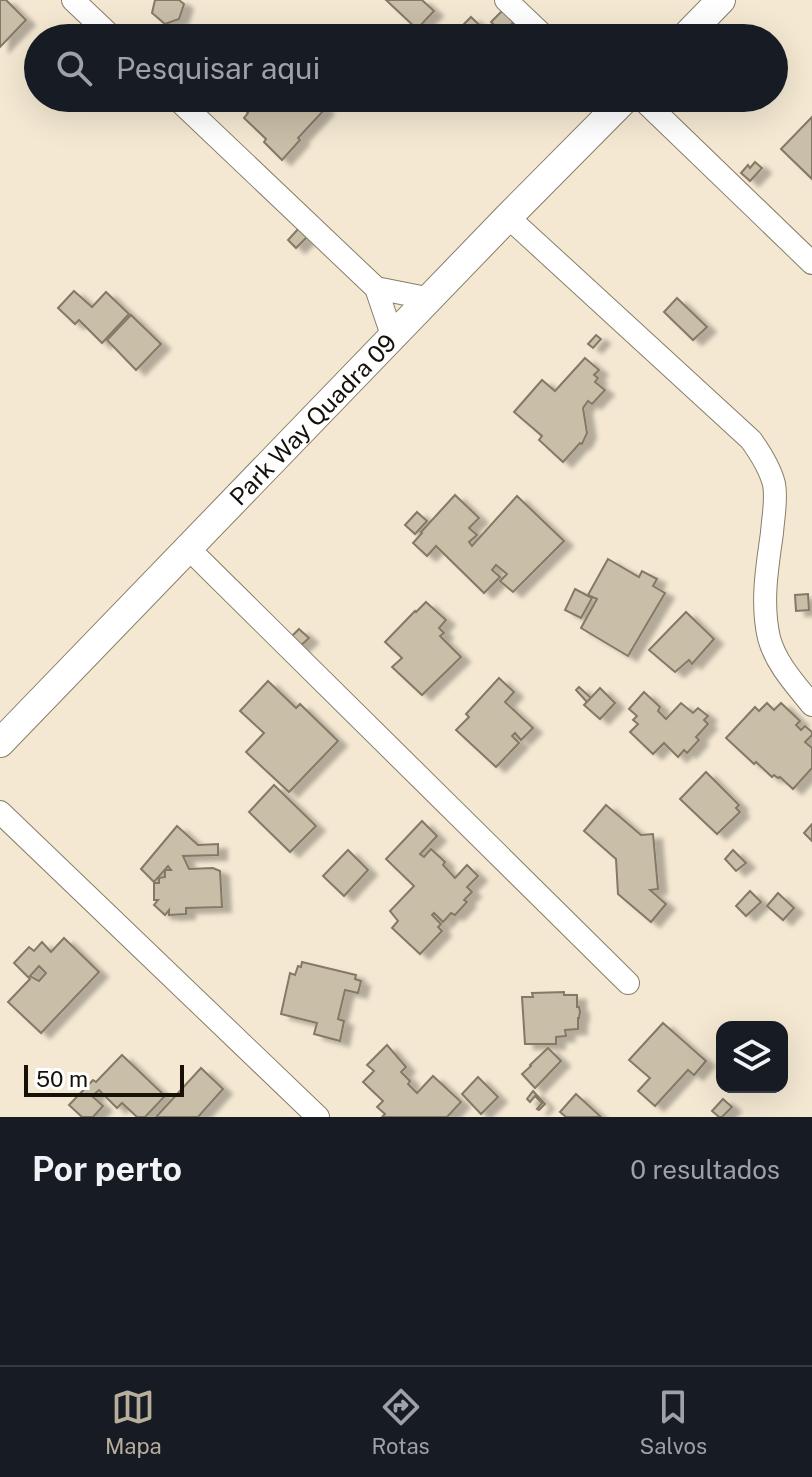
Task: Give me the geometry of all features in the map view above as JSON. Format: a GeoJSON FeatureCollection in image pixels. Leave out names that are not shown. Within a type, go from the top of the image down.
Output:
{"type":"FeatureCollection","features":[{"type":"Feature","properties":{"kind":"street"},"geometry":{"type":"LineString","coordinates":[[73,0],[98,24]]}},
{"type":"Feature","properties":{"kind":"street"},"geometry":{"type":"LineString","coordinates":[[506,0],[531,24]]}},
{"type":"Feature","properties":{"kind":"street"},"geometry":{"type":"LineString","coordinates":[[698,24],[721,0]]}},
{"type":"Feature","properties":{"kind":"street"},"geometry":{"type":"LineString","coordinates":[[191,112],[376,288],[393,338]]}},
{"type":"Feature","properties":{"kind":"street","name":"Park Way Quadra 09"},"geometry":{"type":"LineString","coordinates":[[0,743],[612,112]]}},
{"type":"Feature","properties":{"kind":"street"},"geometry":{"type":"LineString","coordinates":[[638,112],[812,263]]}},
{"type":"Feature","properties":{"kind":"street"},"geometry":{"type":"LineString","coordinates":[[508,217],[751,440],[762,456],[774,485],[775,502],[765,584],[770,639],[780,663],[812,705]]}},
{"type":"Feature","properties":{"kind":"street"},"geometry":{"type":"LineString","coordinates":[[376,288],[431,299]]}},
{"type":"Feature","properties":{"kind":"street"},"geometry":{"type":"LineString","coordinates":[[188,548],[628,983]]}},
{"type":"Feature","properties":{"kind":"street"},"geometry":{"type":"LineString","coordinates":[[0,812],[318,1117]]}},
{"type":"Feature","properties":{"kind":"building"},"geometry":{"type":"Polygon","coordinates":[[[0,0],[6,0],[26,20],[0,47],[0,0]]]}},
{"type":"Feature","properties":{"kind":"building"},"geometry":{"type":"Polygon","coordinates":[[[155,0],[179,0],[184,4],[179,19],[165,24],[152,13],[155,0]]]}},
{"type":"Feature","properties":{"kind":"building"},"geometry":{"type":"Polygon","coordinates":[[[386,0],[422,0],[434,11],[422,24],[412,24],[386,0]]]}},
{"type":"Feature","properties":{"kind":"building"},"geometry":{"type":"Polygon","coordinates":[[[505,8],[517,19],[512,24],[491,22],[505,8]]]}},
{"type":"Feature","properties":{"kind":"building"},"geometry":{"type":"Polygon","coordinates":[[[471,17],[478,24],[464,24],[471,17]]]}},
{"type":"Feature","properties":{"kind":"building"},"geometry":{"type":"Polygon","coordinates":[[[322,112],[282,160],[244,118],[248,113],[322,112]]]}},
{"type":"Feature","properties":{"kind":"building"},"geometry":{"type":"Polygon","coordinates":[[[812,117],[812,179],[781,149],[812,117]]]}},
{"type":"Feature","properties":{"kind":"building"},"geometry":{"type":"Polygon","coordinates":[[[755,162],[762,168],[750,181],[741,173],[755,162]]]}},
{"type":"Feature","properties":{"kind":"building"},"geometry":{"type":"Polygon","coordinates":[[[300,227],[309,235],[296,248],[288,240],[300,227]]]}},
{"type":"Feature","properties":{"kind":"building"},"geometry":{"type":"Polygon","coordinates":[[[74,291],[92,307],[106,292],[129,314],[102,343],[79,320],[75,324],[58,308],[74,291]]]}},
{"type":"Feature","properties":{"kind":"building"},"geometry":{"type":"Polygon","coordinates":[[[677,298],[707,327],[693,340],[664,312],[677,298]]]}},
{"type":"Feature","properties":{"kind":"building"},"geometry":{"type":"Polygon","coordinates":[[[131,315],[161,344],[136,370],[107,340],[131,315]]]}},
{"type":"Feature","properties":{"kind":"building"},"geometry":{"type":"Polygon","coordinates":[[[596,335],[601,339],[593,348],[588,344],[596,335]]]}},
{"type":"Feature","properties":{"kind":"building"},"geometry":{"type":"Polygon","coordinates":[[[585,358],[599,370],[594,375],[598,378],[595,382],[605,390],[592,404],[588,401],[583,408],[587,433],[582,444],[563,462],[539,440],[542,436],[514,412],[542,380],[555,391],[585,358]]]}},
{"type":"Feature","properties":{"kind":"building"},"geometry":{"type":"Polygon","coordinates":[[[455,495],[479,518],[469,528],[477,535],[469,542],[472,546],[517,496],[564,541],[513,592],[500,581],[507,574],[496,565],[492,570],[500,577],[484,593],[436,546],[427,556],[413,543],[455,495]]]}},
{"type":"Feature","properties":{"kind":"building"},"geometry":{"type":"Polygon","coordinates":[[[417,512],[427,521],[415,534],[405,525],[417,512]]]}},
{"type":"Feature","properties":{"kind":"building"},"geometry":{"type":"Polygon","coordinates":[[[608,559],[639,577],[642,571],[657,579],[653,586],[665,593],[628,656],[581,628],[597,599],[588,595],[608,559]]]}},
{"type":"Feature","properties":{"kind":"building"},"geometry":{"type":"Polygon","coordinates":[[[575,589],[592,598],[581,618],[565,610],[575,589]]]}},
{"type":"Feature","properties":{"kind":"building"},"geometry":{"type":"Polygon","coordinates":[[[808,594],[809,610],[796,611],[795,595],[808,594]]]}},
{"type":"Feature","properties":{"kind":"building"},"geometry":{"type":"Polygon","coordinates":[[[426,602],[446,620],[439,628],[444,633],[440,636],[461,657],[422,695],[392,667],[402,658],[385,642],[426,602]]]}},
{"type":"Feature","properties":{"kind":"building"},"geometry":{"type":"Polygon","coordinates":[[[686,612],[714,639],[692,664],[689,660],[675,672],[649,650],[686,612]]]}},
{"type":"Feature","properties":{"kind":"building"},"geometry":{"type":"Polygon","coordinates":[[[299,629],[309,638],[298,648],[289,639],[299,629]]]}},
{"type":"Feature","properties":{"kind":"building"},"geometry":{"type":"Polygon","coordinates":[[[499,678],[514,692],[505,702],[533,728],[521,740],[515,733],[512,736],[519,743],[496,767],[456,730],[469,717],[466,714],[499,678]]]}},
{"type":"Feature","properties":{"kind":"building"},"geometry":{"type":"Polygon","coordinates":[[[268,681],[296,708],[300,704],[338,741],[289,792],[246,752],[264,733],[240,711],[268,681]]]}},
{"type":"Feature","properties":{"kind":"building"},"geometry":{"type":"Polygon","coordinates":[[[579,687],[591,698],[587,702],[576,690],[579,687]]]}},
{"type":"Feature","properties":{"kind":"building"},"geometry":{"type":"Polygon","coordinates":[[[600,688],[615,703],[600,719],[584,705],[600,688]]]}},
{"type":"Feature","properties":{"kind":"building"},"geometry":{"type":"Polygon","coordinates":[[[644,692],[660,707],[658,711],[666,719],[681,703],[693,713],[698,708],[708,716],[704,720],[708,724],[696,737],[699,740],[687,753],[684,750],[678,757],[664,743],[653,754],[630,732],[638,724],[633,720],[637,716],[629,709],[644,692]]]}},
{"type":"Feature","properties":{"kind":"building"},"geometry":{"type":"Polygon","coordinates":[[[767,703],[774,710],[781,703],[800,721],[796,725],[801,730],[805,726],[812,732],[805,742],[812,748],[812,768],[793,789],[780,777],[772,777],[756,762],[754,764],[726,738],[755,707],[759,711],[767,703]]]}},
{"type":"Feature","properties":{"kind":"building"},"geometry":{"type":"Polygon","coordinates":[[[706,772],[739,805],[736,808],[740,812],[717,834],[680,799],[706,772]]]}},
{"type":"Feature","properties":{"kind":"building"},"geometry":{"type":"Polygon","coordinates":[[[274,785],[316,826],[290,852],[249,812],[274,785]]]}},
{"type":"Feature","properties":{"kind":"building"},"geometry":{"type":"Polygon","coordinates":[[[606,805],[641,835],[653,834],[658,889],[650,890],[666,904],[651,922],[618,894],[616,859],[584,831],[606,805]]]}},
{"type":"Feature","properties":{"kind":"building"},"geometry":{"type":"Polygon","coordinates":[[[422,821],[437,836],[420,854],[424,857],[431,849],[445,862],[443,865],[455,878],[467,865],[478,876],[467,887],[472,892],[455,915],[451,913],[443,922],[434,913],[432,915],[441,924],[438,927],[442,931],[420,954],[392,928],[398,921],[390,911],[414,886],[386,859],[422,821]]]}},
{"type":"Feature","properties":{"kind":"building"},"geometry":{"type":"Polygon","coordinates":[[[812,824],[812,841],[804,833],[812,824]]]}},
{"type":"Feature","properties":{"kind":"building"},"geometry":{"type":"Polygon","coordinates":[[[177,826],[198,845],[218,844],[218,855],[183,856],[189,869],[213,868],[220,871],[222,907],[186,908],[186,914],[169,915],[169,910],[165,915],[154,905],[158,900],[154,900],[154,883],[165,877],[165,870],[171,870],[168,866],[154,882],[141,869],[177,826]]]}},
{"type":"Feature","properties":{"kind":"building"},"geometry":{"type":"Polygon","coordinates":[[[348,850],[368,870],[344,896],[323,876],[348,850]]]}},
{"type":"Feature","properties":{"kind":"building"},"geometry":{"type":"Polygon","coordinates":[[[733,850],[746,863],[736,871],[725,859],[733,850]]]}},
{"type":"Feature","properties":{"kind":"building"},"geometry":{"type":"Polygon","coordinates":[[[750,891],[761,902],[746,916],[736,906],[750,891]]]}},
{"type":"Feature","properties":{"kind":"building"},"geometry":{"type":"Polygon","coordinates":[[[778,893],[794,908],[783,920],[767,906],[778,893]]]}},
{"type":"Feature","properties":{"kind":"building"},"geometry":{"type":"Polygon","coordinates":[[[64,938],[99,972],[41,1033],[8,1002],[30,979],[14,963],[29,947],[34,951],[42,942],[51,952],[64,938]],[[39,966],[30,976],[39,981],[46,973],[39,966]]]}},
{"type":"Feature","properties":{"kind":"building"},"geometry":{"type":"Polygon","coordinates":[[[302,962],[356,975],[355,979],[361,981],[358,993],[345,990],[338,1019],[344,1021],[340,1041],[314,1034],[317,1023],[281,1014],[290,973],[295,975],[302,962]]]}},
{"type":"Feature","properties":{"kind":"building"},"geometry":{"type":"Polygon","coordinates":[[[564,992],[564,995],[577,995],[580,1012],[578,1029],[565,1030],[566,1036],[556,1037],[556,1044],[525,1044],[522,997],[533,997],[532,993],[564,992]]]}},
{"type":"Feature","properties":{"kind":"building"},"geometry":{"type":"Polygon","coordinates":[[[663,1023],[706,1061],[694,1075],[688,1070],[655,1106],[638,1091],[650,1078],[629,1060],[663,1023]]]}},
{"type":"Feature","properties":{"kind":"building"},"geometry":{"type":"Polygon","coordinates":[[[387,1045],[406,1067],[401,1072],[417,1093],[433,1076],[461,1102],[447,1117],[382,1117],[385,1114],[377,1107],[383,1101],[363,1082],[374,1071],[367,1065],[387,1045]]]}},
{"type":"Feature","properties":{"kind":"building"},"geometry":{"type":"Polygon","coordinates":[[[548,1048],[561,1061],[535,1088],[522,1074],[548,1048]]]}},
{"type":"Feature","properties":{"kind":"building"},"geometry":{"type":"Polygon","coordinates":[[[122,1055],[165,1096],[145,1117],[137,1117],[122,1103],[117,1108],[99,1090],[92,1096],[103,1106],[93,1117],[82,1117],[69,1105],[122,1055]]]}},
{"type":"Feature","properties":{"kind":"building"},"geometry":{"type":"Polygon","coordinates":[[[201,1068],[223,1089],[198,1117],[156,1117],[201,1068]]]}},
{"type":"Feature","properties":{"kind":"building"},"geometry":{"type":"Polygon","coordinates":[[[478,1077],[498,1097],[481,1114],[462,1094],[478,1077]]]}},
{"type":"Feature","properties":{"kind":"building"},"geometry":{"type":"Polygon","coordinates":[[[533,1091],[545,1104],[539,1110],[542,1103],[535,1096],[530,1102],[527,1099],[533,1091]]]}},
{"type":"Feature","properties":{"kind":"building"},"geometry":{"type":"Polygon","coordinates":[[[576,1094],[601,1117],[566,1117],[560,1112],[576,1094]]]}},
{"type":"Feature","properties":{"kind":"building"},"geometry":{"type":"Polygon","coordinates":[[[723,1099],[732,1107],[719,1117],[712,1111],[723,1099]]]}}]}
